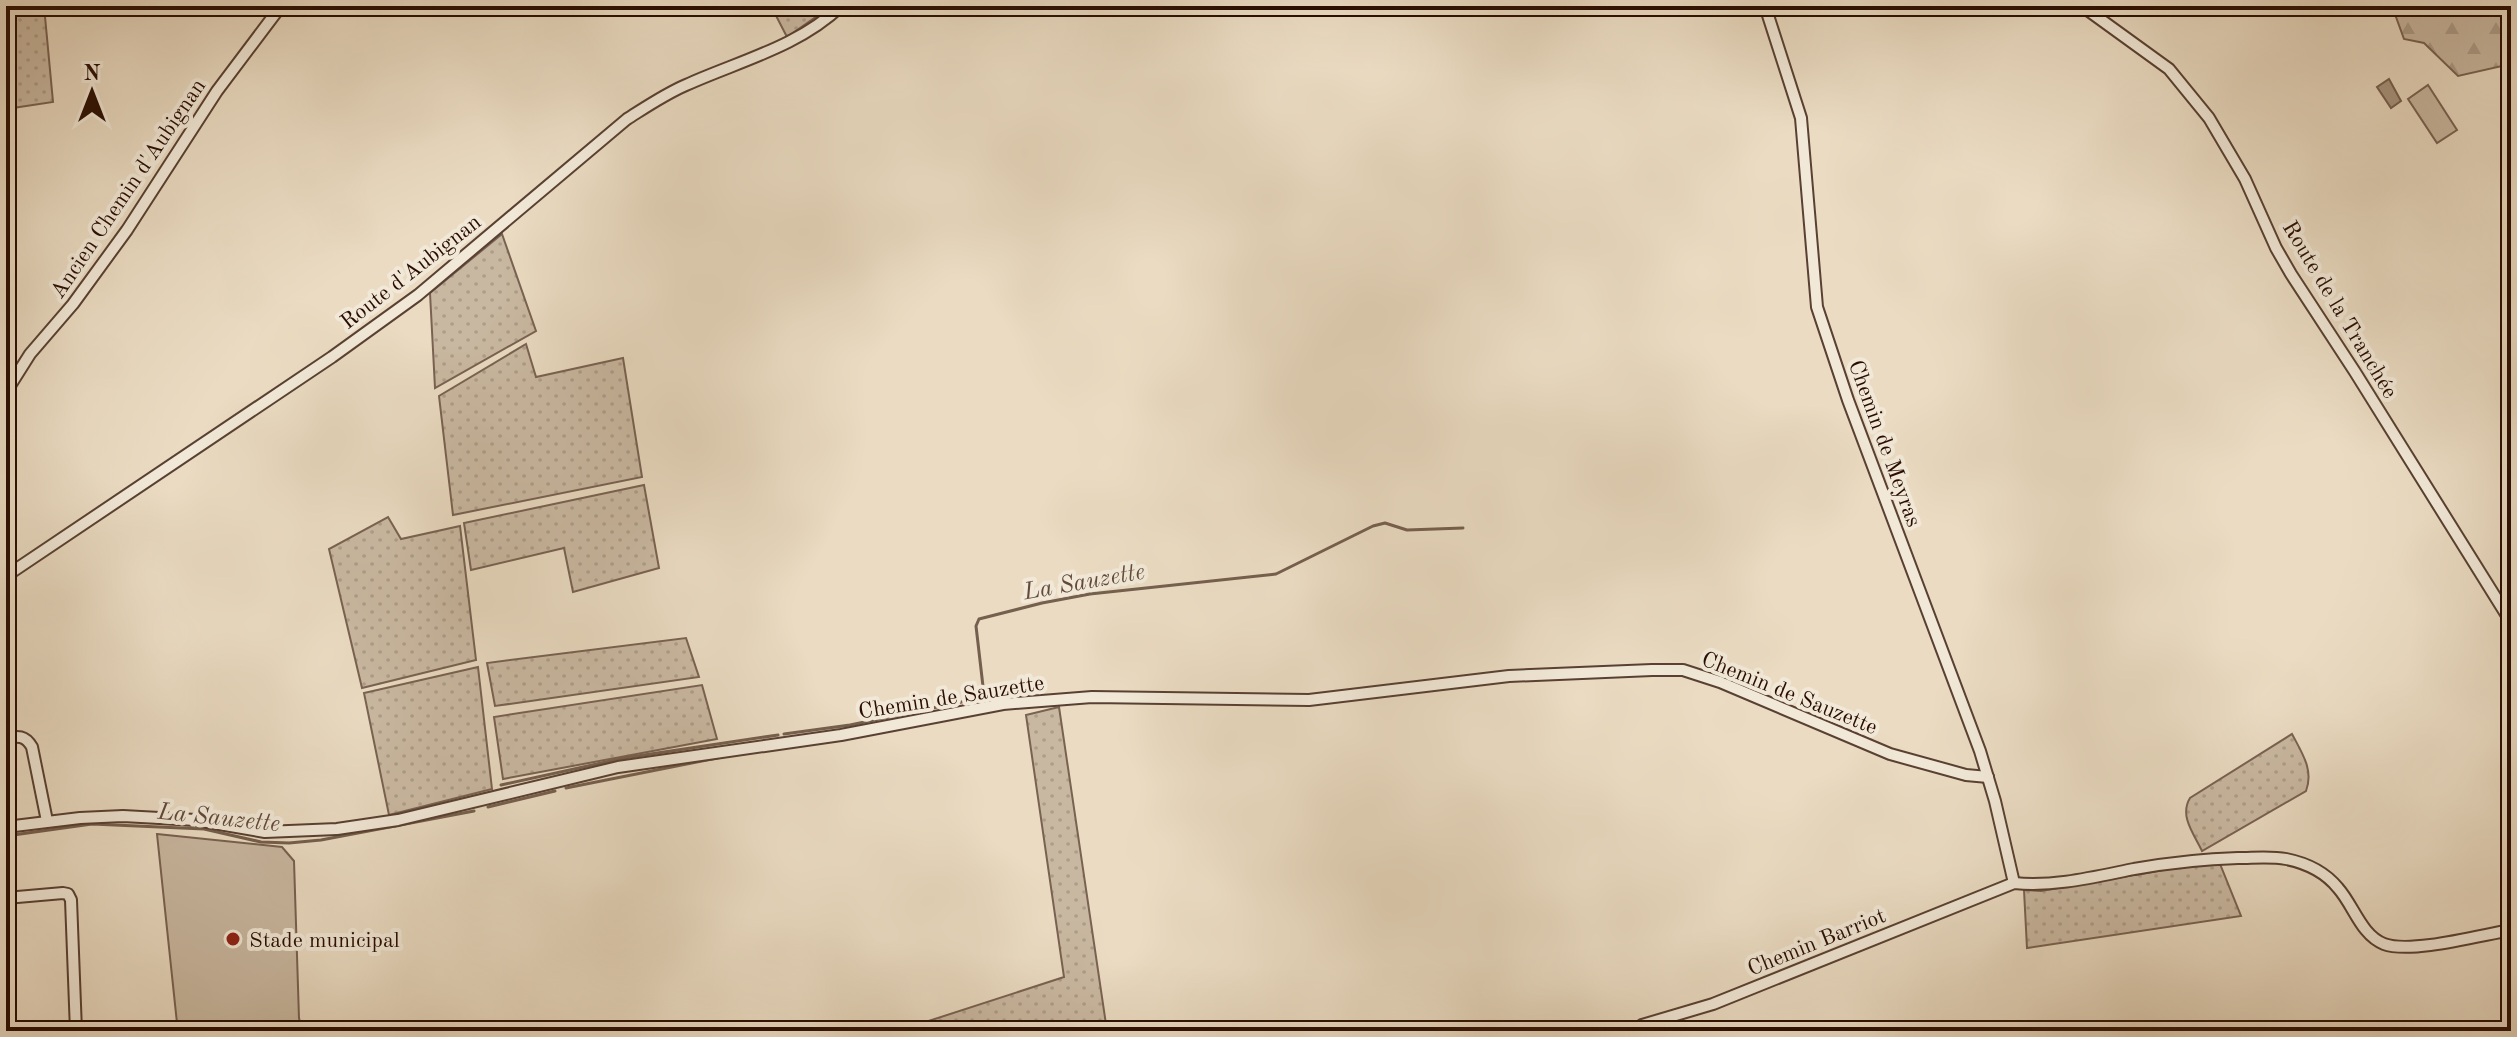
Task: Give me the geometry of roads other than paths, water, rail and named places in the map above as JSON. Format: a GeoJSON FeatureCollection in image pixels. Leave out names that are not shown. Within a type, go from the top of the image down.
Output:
{"type":"FeatureCollection","features":[{"type":"Feature","properties":{"kind":"street","name":"Ancien Chemin d'Aubignan"},"geometry":{"type":"LineString","coordinates":[[6,392],[30,354],[73,304],[127,230],[217,91],[281,6]]}},
{"type":"Feature","properties":{"kind":"street","name":"Route d'Aubignan"},"geometry":{"type":"LineString","coordinates":[[6,576],[320,365],[418,295],[627,119],[687,84],[797,38],[823,23],[841,6]]}},
{"type":"Feature","properties":{"kind":"street","name":"Chemin de Meyras"},"geometry":{"type":"LineString","coordinates":[[1765,6],[1801,118],[1817,307],[1848,400],[1980,751],[2014,883]]}},
{"type":"Feature","properties":{"kind":"street","name":"Route de la Tranchée"},"geometry":{"type":"LineString","coordinates":[[2082,6],[2169,69],[2209,118],[2239,168],[2291,274],[2511,622]]}},
{"type":"Feature","properties":{"kind":"street","name":"Chemin de Sauzette"},"geometry":{"type":"LineString","coordinates":[[6,827],[123,816],[196,820],[265,832],[337,829],[398,820],[618,767],[841,735],[1003,704],[1092,697],[1309,700],[1509,676],[1666,669],[1683,670],[1720,682],[1890,754],[1966,775],[1988,777]]}},
{"type":"Feature","properties":{"kind":"street"},"geometry":{"type":"LineString","coordinates":[[6,738],[21,736],[32,747],[47,821]]}},
{"type":"Feature","properties":{"kind":"street"},"geometry":{"type":"LineString","coordinates":[[2014,883],[2042,886],[2143,868],[2219,859],[2283,858],[2306,864],[2325,875],[2339,889],[2365,929],[2382,943],[2412,947],[2511,930]]}},
{"type":"Feature","properties":{"kind":"street","name":"Chemin Barriot"},"geometry":{"type":"LineString","coordinates":[[1633,1031],[1642,1025],[1713,1004],[2014,883]]}},
{"type":"Feature","properties":{"kind":"street"},"geometry":{"type":"LineString","coordinates":[[6,898],[68,894],[71,900],[76,1031]]}},
{"type":"Feature","properties":{"kind":"water"},"geometry":{"type":"Polygon","coordinates":[[[2389,79],[2401,101],[2391,108],[2377,87],[2389,79]]]}},
{"type":"Feature","properties":{"kind":"waterway","name":"La Sauzette"},"geometry":{"type":"LineString","coordinates":[[784,734],[850,725],[981,698],[984,695],[976,626],[979,619],[1090,594],[1276,574],[1385,523],[1407,530],[1463,528]]}},
{"type":"Feature","properties":{"kind":"waterway"},"geometry":{"type":"LineString","coordinates":[[501,785],[624,758],[778,735]]}},
{"type":"Feature","properties":{"kind":"waterway","name":"La Sauzette"},"geometry":{"type":"LineString","coordinates":[[566,788],[727,756]]}},
{"type":"Feature","properties":{"kind":"waterway","name":"La Sauzette"},"geometry":{"type":"LineString","coordinates":[[488,807],[555,791]]}},
{"type":"Feature","properties":{"kind":"waterway","name":"La Sauzette"},"geometry":{"type":"LineString","coordinates":[[6,836],[92,824],[204,829],[261,842],[289,843],[321,840],[474,811]]}},
{"type":"Feature","properties":{"kind":"place","name":"Stade municipal"},"geometry":{"type":"Point","coordinates":[233,939]}}]}
